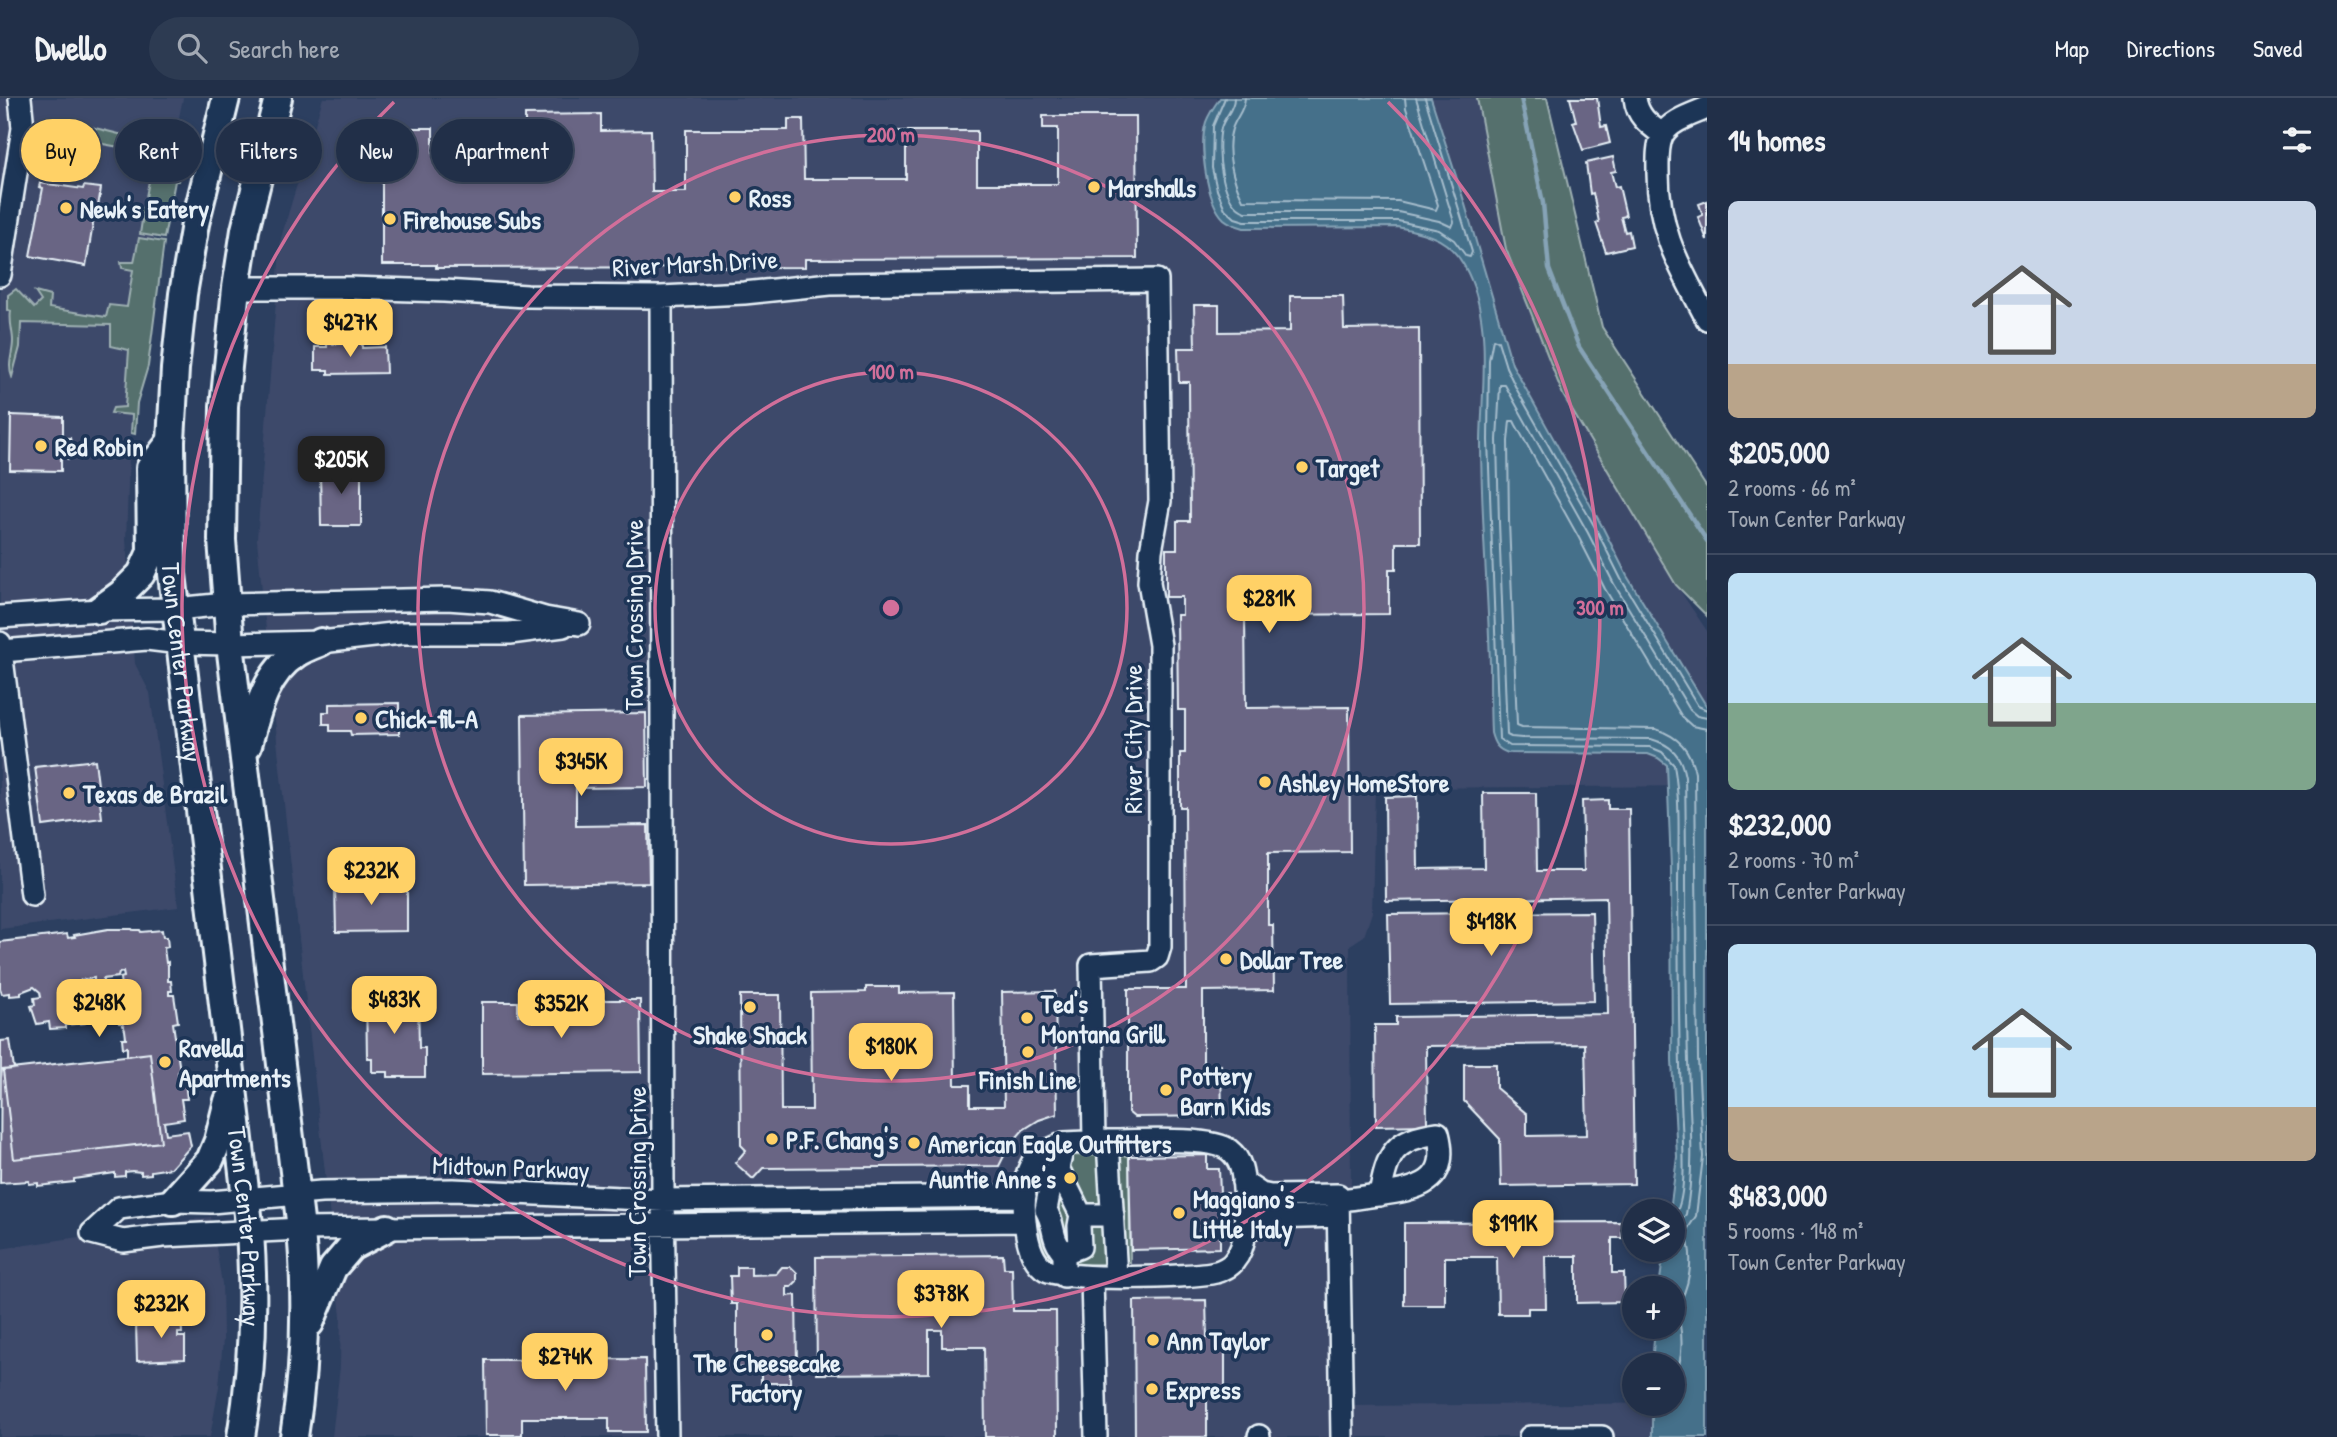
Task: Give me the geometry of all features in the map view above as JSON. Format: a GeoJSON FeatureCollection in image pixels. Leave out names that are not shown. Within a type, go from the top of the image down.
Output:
{"type":"FeatureCollection","features":[{"type":"Feature","properties":{"kind":"main road","name":"Town Center Parkway"},"geometry":{"type":"LineString","coordinates":[[226,98],[195,224],[179,332],[170,441],[172,574],[250,1232],[254,1320],[249,1385],[241,1437]]}},
{"type":"Feature","properties":{"kind":"main road","name":"Town Center Parkway"},"geometry":{"type":"LineString","coordinates":[[278,98],[245,230],[236,288],[224,406],[222,540],[230,644],[302,1229],[304,1337],[294,1437]]}},
{"type":"Feature","properties":{"kind":"main road"},"geometry":{"type":"LineString","coordinates":[[99,610],[121,594],[141,574],[150,552],[150,468],[170,441]]}},
{"type":"Feature","properties":{"kind":"main road"},"geometry":{"type":"LineString","coordinates":[[244,757],[263,692],[279,669],[295,654],[321,642]]}},
{"type":"Feature","properties":{"kind":"main road"},"geometry":{"type":"LineString","coordinates":[[173,1201],[210,1160],[218,1141],[232,1086]]}},
{"type":"Feature","properties":{"kind":"main road"},"geometry":{"type":"LineString","coordinates":[[304,1337],[333,1268],[351,1247],[387,1228]]}},
{"type":"Feature","properties":{"kind":"street"},"geometry":{"type":"LineString","coordinates":[[0,275],[23,128],[19,98]]}},
{"type":"Feature","properties":{"kind":"street"},"geometry":{"type":"LineString","coordinates":[[1635,98],[1637,111],[1648,124],[1662,134]]}},
{"type":"Feature","properties":{"kind":"street"},"geometry":{"type":"LineString","coordinates":[[1707,108],[1677,122],[1662,134],[1658,153],[1659,201],[1664,231],[1707,318]]}},
{"type":"Feature","properties":{"kind":"street","name":"River Marsh Drive"},"geometry":{"type":"LineString","coordinates":[[236,288],[359,288],[527,296],[661,297],[744,293],[830,284],[1157,279]]}},
{"type":"Feature","properties":{"kind":"street","name":"River City Drive"},"geometry":{"type":"LineString","coordinates":[[1101,1141],[1091,965],[1151,961],[1157,957],[1160,947],[1160,645],[1149,582],[1151,551],[1160,501],[1157,279]]}},
{"type":"Feature","properties":{"kind":"street","name":"Town Crossing Drive"},"geometry":{"type":"LineString","coordinates":[[661,297],[663,1224],[667,1437]]}},
{"type":"Feature","properties":{"kind":"street"},"geometry":{"type":"LineString","coordinates":[[0,617],[99,610],[176,609],[226,604],[447,599],[489,603],[579,624],[510,633],[401,633],[321,642],[230,644],[147,639],[1,647],[32,895]]}},
{"type":"Feature","properties":{"kind":"street"},"geometry":{"type":"LineString","coordinates":[[1245,1234],[1260,1221],[1338,1203],[1392,1195],[1433,1179],[1442,1150],[1438,1133],[1418,1136],[1392,1152],[1380,1195]]}},
{"type":"Feature","properties":{"kind":"street"},"geometry":{"type":"LineString","coordinates":[[1101,1141],[1113,1215],[1116,1277]]}},
{"type":"Feature","properties":{"kind":"street"},"geometry":{"type":"LineString","coordinates":[[1064,1143],[1044,1173],[1025,1196],[1025,1221],[1031,1250],[1034,1259],[1046,1270],[1064,1276],[1093,1278],[1218,1272],[1234,1262],[1245,1234],[1242,1170],[1238,1160],[1228,1149],[1212,1143],[1064,1143],[1036,1156],[1044,1173],[1049,1194],[1046,1210],[1052,1221],[1064,1276]]}},
{"type":"Feature","properties":{"kind":"street"},"geometry":{"type":"LineString","coordinates":[[1031,1250],[1080,1247],[1080,1220],[1044,1173]]}},
{"type":"Feature","properties":{"kind":"street"},"geometry":{"type":"LineString","coordinates":[[1243,1182],[1261,1194],[1270,1196],[1338,1203]]}},
{"type":"Feature","properties":{"kind":"street","name":"Midtown Parkway"},"geometry":{"type":"LineString","coordinates":[[250,1232],[163,1236],[123,1241],[92,1233],[119,1208],[173,1201],[211,1202],[297,1193],[453,1191],[663,1200],[1025,1196]]}},
{"type":"Feature","properties":{"kind":"street"},"geometry":{"type":"LineString","coordinates":[[1338,1203],[1342,1437]]}},
{"type":"Feature","properties":{"kind":"street"},"geometry":{"type":"LineString","coordinates":[[1052,1221],[1113,1215]]}},
{"type":"Feature","properties":{"kind":"street"},"geometry":{"type":"LineString","coordinates":[[250,1232],[302,1229],[1025,1221]]}},
{"type":"Feature","properties":{"kind":"street"},"geometry":{"type":"LineString","coordinates":[[1093,1278],[1096,1437]]}},
{"type":"Feature","properties":{"kind":"street"},"geometry":{"type":"LineString","coordinates":[[1530,1437],[1602,1437]]}},
{"type":"Feature","properties":{"kind":"shaded area"},"geometry":{"type":"Polygon","coordinates":[[[0,98],[183,98],[179,119],[115,119],[115,182],[165,182],[144,285],[131,400],[126,540],[135,664],[150,693],[178,907],[0,929],[0,98]]]}},
{"type":"Feature","properties":{"kind":"shaded area"},"geometry":{"type":"Polygon","coordinates":[[[323,98],[1477,98],[1506,249],[1563,395],[1676,585],[1707,631],[1707,786],[1375,788],[1372,912],[1364,936],[1350,945],[1351,1207],[1348,1406],[1622,1404],[1622,1416],[1685,1416],[1685,1403],[1707,1403],[1707,1437],[332,1437],[340,1367],[341,1316],[257,539],[281,238],[298,182],[322,182],[322,119],[317,119],[323,98]]]}},
{"type":"Feature","properties":{"kind":"shaded area"},"geometry":{"type":"Polygon","coordinates":[[[211,1217],[222,1284],[223,1339],[219,1386],[210,1437],[0,1437],[0,1249],[211,1217]]]}},
{"type":"Feature","properties":{"kind":"green space"},"geometry":{"type":"Polygon","coordinates":[[[1477,98],[1547,98],[1602,327],[1707,488],[1707,616],[1676,585],[1563,395],[1506,249],[1477,98]]]}},
{"type":"Feature","properties":{"kind":"green space"},"geometry":{"type":"Polygon","coordinates":[[[101,130],[115,133],[115,146],[101,144],[101,130]]]}},
{"type":"Feature","properties":{"kind":"green space"},"geometry":{"type":"Polygon","coordinates":[[[149,182],[175,182],[164,238],[140,234],[143,214],[131,211],[133,207],[144,208],[149,182]]]}},
{"type":"Feature","properties":{"kind":"green space"},"geometry":{"type":"Polygon","coordinates":[[[139,238],[164,242],[148,366],[137,403],[135,434],[131,433],[132,415],[111,413],[113,408],[125,407],[129,350],[111,346],[111,325],[21,323],[20,347],[12,377],[10,363],[13,337],[8,295],[16,289],[34,308],[41,301],[35,292],[50,296],[49,308],[106,317],[109,305],[127,307],[133,270],[122,268],[121,262],[134,262],[139,238]]]}},
{"type":"Feature","properties":{"kind":"green space"},"geometry":{"type":"Polygon","coordinates":[[[1059,1155],[1129,1156],[1130,1262],[1070,1264],[1053,1260],[1047,1254],[1040,1232],[1041,1166],[1059,1155]]]}},
{"type":"Feature","properties":{"kind":"water"},"geometry":{"type":"Polygon","coordinates":[[[1220,98],[1431,98],[1512,364],[1627,576],[1707,707],[1707,1437],[1652,1437],[1652,1416],[1685,1416],[1685,1353],[1653,1353],[1654,1339],[1685,1339],[1685,1276],[1661,1276],[1662,1262],[1685,1262],[1685,1199],[1672,1199],[1677,1157],[1672,1060],[1671,868],[1667,765],[1648,754],[1508,753],[1495,743],[1491,733],[1481,469],[1483,334],[1475,292],[1468,273],[1455,252],[1447,245],[1430,236],[1397,227],[1244,228],[1226,221],[1213,200],[1206,172],[1203,144],[1210,113],[1220,98]]]}},
{"type":"Feature","properties":{"kind":"building"},"geometry":{"type":"Polygon","coordinates":[[[1570,98],[1597,98],[1601,127],[1606,126],[1610,143],[1583,150],[1573,122],[1576,121],[1570,98]]]}},
{"type":"Feature","properties":{"kind":"building"},"geometry":{"type":"Polygon","coordinates":[[[601,114],[601,131],[651,130],[652,192],[686,192],[686,130],[788,130],[788,119],[803,119],[804,179],[906,179],[906,143],[892,143],[892,131],[977,131],[977,184],[1058,184],[1058,128],[1043,128],[1043,116],[1136,116],[1137,258],[805,259],[805,267],[436,268],[436,265],[382,265],[382,182],[417,182],[417,128],[431,128],[431,182],[573,182],[573,119],[525,119],[525,115],[601,114]]]}},
{"type":"Feature","properties":{"kind":"building"},"geometry":{"type":"Polygon","coordinates":[[[1613,157],[1616,171],[1611,172],[1615,187],[1619,186],[1626,216],[1621,217],[1625,232],[1629,231],[1632,246],[1606,252],[1596,223],[1599,222],[1593,193],[1590,194],[1586,163],[1613,157]]]}},
{"type":"Feature","properties":{"kind":"building"},"geometry":{"type":"Polygon","coordinates":[[[40,183],[83,189],[84,186],[101,188],[86,266],[30,256],[43,188],[39,187],[40,183]]]}},
{"type":"Feature","properties":{"kind":"building"},"geometry":{"type":"Polygon","coordinates":[[[1707,201],[1707,240],[1698,217],[1703,215],[1699,204],[1707,201]]]}},
{"type":"Feature","properties":{"kind":"building"},"geometry":{"type":"Polygon","coordinates":[[[1290,296],[1343,296],[1344,329],[1419,328],[1420,543],[1396,543],[1396,569],[1389,569],[1389,614],[1245,615],[1246,708],[1349,707],[1350,852],[1268,853],[1268,925],[1273,925],[1274,990],[1203,991],[1203,1065],[1221,1065],[1222,1116],[1134,1117],[1128,1112],[1128,989],[1186,989],[1185,807],[1180,807],[1180,753],[1185,753],[1185,710],[1178,710],[1177,615],[1182,615],[1182,597],[1166,597],[1166,549],[1177,549],[1177,521],[1190,521],[1189,382],[1179,382],[1178,348],[1195,348],[1194,305],[1219,305],[1219,332],[1290,331],[1290,296]]]}},
{"type":"Feature","properties":{"kind":"building"},"geometry":{"type":"Polygon","coordinates":[[[362,343],[362,348],[385,347],[386,373],[328,374],[328,370],[315,370],[315,347],[362,343]]]}},
{"type":"Feature","properties":{"kind":"building","name":"Red Robin"},"geometry":{"type":"Polygon","coordinates":[[[11,415],[63,417],[63,438],[70,438],[73,454],[68,459],[61,455],[61,471],[10,470],[11,415]]]}},
{"type":"Feature","properties":{"kind":"building"},"geometry":{"type":"Polygon","coordinates":[[[320,467],[361,467],[361,526],[321,526],[320,467]]]}},
{"type":"Feature","properties":{"kind":"building","name":"Chick-fil-A"},"geometry":{"type":"Polygon","coordinates":[[[399,703],[399,734],[351,735],[350,731],[330,731],[330,724],[323,724],[323,712],[329,712],[329,704],[399,703]]]}},
{"type":"Feature","properties":{"kind":"building"},"geometry":{"type":"Polygon","coordinates":[[[646,713],[647,787],[576,788],[576,826],[648,825],[649,883],[524,885],[522,715],[646,713]]]}},
{"type":"Feature","properties":{"kind":"building","name":"Texas de Brazil"},"geometry":{"type":"Polygon","coordinates":[[[95,760],[102,818],[43,826],[35,767],[95,760]]]}},
{"type":"Feature","properties":{"kind":"building"},"geometry":{"type":"Polygon","coordinates":[[[1483,793],[1536,793],[1537,871],[1584,871],[1582,801],[1608,800],[1608,809],[1629,809],[1634,1184],[1501,1186],[1500,1139],[1464,1101],[1464,1064],[1496,1064],[1496,1088],[1527,1114],[1527,1136],[1587,1135],[1585,1044],[1426,1046],[1427,1125],[1376,1126],[1375,1025],[1396,1025],[1396,1017],[1608,1014],[1606,897],[1386,901],[1385,797],[1417,796],[1418,869],[1484,868],[1483,793]]]}},
{"type":"Feature","properties":{"kind":"building"},"geometry":{"type":"Polygon","coordinates":[[[379,877],[379,885],[407,884],[407,931],[336,932],[335,885],[362,885],[362,878],[379,877]]]}},
{"type":"Feature","properties":{"kind":"building"},"geometry":{"type":"Polygon","coordinates":[[[1592,912],[1594,1001],[1390,1004],[1388,914],[1592,912]]]}},
{"type":"Feature","properties":{"kind":"building","name":"Ravella Apartments"},"geometry":{"type":"Polygon","coordinates":[[[108,929],[132,929],[141,932],[162,930],[163,937],[167,937],[168,947],[164,948],[166,963],[168,962],[168,981],[171,981],[172,991],[169,991],[169,995],[174,995],[178,1022],[173,1023],[180,1071],[178,1075],[184,1074],[187,1099],[181,1099],[184,1119],[164,1122],[166,1134],[188,1131],[191,1146],[171,1168],[151,1171],[151,1174],[141,1175],[141,1172],[132,1171],[125,1172],[125,1176],[115,1177],[115,1173],[38,1186],[38,1183],[29,1184],[29,1181],[0,1183],[1,1041],[10,1040],[14,1069],[3,1070],[14,1159],[161,1142],[150,1053],[127,1056],[127,1047],[123,1048],[122,1038],[126,1038],[122,1023],[119,1023],[121,1004],[118,986],[121,986],[120,978],[124,977],[123,972],[119,973],[118,977],[103,979],[103,982],[94,984],[94,978],[81,980],[76,990],[81,990],[82,998],[85,998],[85,1023],[65,1025],[65,1028],[50,1029],[49,1022],[37,1024],[31,1006],[35,1005],[34,998],[41,997],[34,987],[21,992],[21,995],[10,996],[10,993],[2,994],[0,988],[0,942],[67,934],[68,938],[108,929]]]}},
{"type":"Feature","properties":{"kind":"building"},"geometry":{"type":"Polygon","coordinates":[[[866,987],[899,987],[899,993],[954,992],[955,1085],[970,1085],[970,1106],[1004,1106],[1002,992],[1055,991],[1057,1114],[1039,1120],[1023,1130],[1009,1146],[999,1166],[763,1168],[753,1179],[735,1163],[746,1150],[741,1145],[740,995],[780,995],[781,1110],[812,1110],[811,993],[866,992],[866,987]]]}},
{"type":"Feature","properties":{"kind":"building"},"geometry":{"type":"Polygon","coordinates":[[[366,993],[389,993],[389,998],[418,997],[419,1048],[425,1048],[425,1077],[388,1077],[388,1072],[372,1072],[372,1058],[367,1058],[366,993]]]}},
{"type":"Feature","properties":{"kind":"building"},"geometry":{"type":"Polygon","coordinates":[[[604,1000],[640,1000],[641,1072],[482,1074],[482,1002],[518,1002],[518,1015],[604,1014],[604,1000]]]}},
{"type":"Feature","properties":{"kind":"building"},"geometry":{"type":"Polygon","coordinates":[[[150,1053],[161,1142],[14,1159],[3,1070],[150,1053]]]}},
{"type":"Feature","properties":{"kind":"building","name":"Maggiano's Little Italy"},"geometry":{"type":"Polygon","coordinates":[[[1207,1155],[1207,1169],[1219,1169],[1220,1193],[1228,1193],[1229,1233],[1220,1233],[1220,1248],[1131,1250],[1129,1156],[1207,1155]]]}},
{"type":"Feature","properties":{"kind":"building"},"geometry":{"type":"Polygon","coordinates":[[[1622,1222],[1622,1238],[1612,1238],[1612,1273],[1624,1273],[1622,1302],[1577,1303],[1577,1256],[1545,1256],[1546,1308],[1528,1308],[1528,1314],[1498,1314],[1497,1257],[1445,1257],[1445,1305],[1404,1305],[1404,1223],[1622,1222]]]}},
{"type":"Feature","properties":{"kind":"building"},"geometry":{"type":"Polygon","coordinates":[[[1003,1255],[1004,1268],[1012,1268],[1013,1311],[1056,1311],[1057,1437],[985,1437],[984,1347],[942,1347],[942,1330],[929,1330],[929,1373],[817,1374],[816,1257],[1003,1255]]]}},
{"type":"Feature","properties":{"kind":"building","name":"The Cheesecake Factory"},"geometry":{"type":"Polygon","coordinates":[[[737,1267],[751,1267],[751,1275],[776,1274],[782,1267],[791,1267],[797,1273],[797,1281],[787,1287],[787,1296],[796,1295],[797,1366],[790,1366],[790,1383],[761,1383],[761,1367],[737,1368],[737,1304],[731,1304],[730,1276],[737,1276],[737,1267]]]}},
{"type":"Feature","properties":{"kind":"building"},"geometry":{"type":"Polygon","coordinates":[[[1206,1300],[1207,1338],[1225,1338],[1225,1393],[1207,1393],[1207,1437],[1135,1437],[1134,1301],[1206,1300]]]}},
{"type":"Feature","properties":{"kind":"building"},"geometry":{"type":"Polygon","coordinates":[[[162,1314],[181,1314],[182,1333],[178,1333],[178,1337],[185,1337],[185,1359],[137,1361],[136,1323],[163,1323],[162,1314]]]}},
{"type":"Feature","properties":{"kind":"building"},"geometry":{"type":"Polygon","coordinates":[[[645,1359],[646,1432],[609,1432],[609,1418],[522,1418],[522,1435],[486,1435],[485,1360],[645,1359]]]}},
{"type":"Feature","properties":{"kind":"waterway"},"geometry":{"type":"LineString","coordinates":[[1521,98],[1543,203],[1549,269],[1579,347],[1707,541]]}},
{"type":"Feature","properties":{"kind":"place","name":"Marshalls"},"geometry":{"type":"Point","coordinates":[1094,187]}},
{"type":"Feature","properties":{"kind":"place","name":"Ross"},"geometry":{"type":"Point","coordinates":[735,197]}},
{"type":"Feature","properties":{"kind":"place","name":"Newk's Eatery"},"geometry":{"type":"Point","coordinates":[66,208]}},
{"type":"Feature","properties":{"kind":"place","name":"Firehouse Subs"},"geometry":{"type":"Point","coordinates":[390,219]}},
{"type":"Feature","properties":{"kind":"place","name":"Red Robin"},"geometry":{"type":"Point","coordinates":[41,446]}},
{"type":"Feature","properties":{"kind":"place","name":"Target"},"geometry":{"type":"Point","coordinates":[1302,467]}},
{"type":"Feature","properties":{"kind":"place","name":"Chick-fil-A"},"geometry":{"type":"Point","coordinates":[361,718]}},
{"type":"Feature","properties":{"kind":"place","name":"Ashley HomeStore"},"geometry":{"type":"Point","coordinates":[1265,782]}},
{"type":"Feature","properties":{"kind":"place","name":"Texas de Brazil"},"geometry":{"type":"Point","coordinates":[69,793]}},
{"type":"Feature","properties":{"kind":"place","name":"Dollar Tree"},"geometry":{"type":"Point","coordinates":[1226,959]}},
{"type":"Feature","properties":{"kind":"place","name":"Shake Shack"},"geometry":{"type":"Point","coordinates":[750,1007]}},
{"type":"Feature","properties":{"kind":"place","name":"Ted's Montana Grill"},"geometry":{"type":"Point","coordinates":[1027,1018]}},
{"type":"Feature","properties":{"kind":"place","name":"Finish Line"},"geometry":{"type":"Point","coordinates":[1028,1052]}},
{"type":"Feature","properties":{"kind":"place","name":"Ravella Apartments"},"geometry":{"type":"Point","coordinates":[165,1062]}},
{"type":"Feature","properties":{"kind":"place","name":"Pottery Barn Kids"},"geometry":{"type":"Point","coordinates":[1166,1090]}},
{"type":"Feature","properties":{"kind":"place","name":"P.F. Chang's"},"geometry":{"type":"Point","coordinates":[772,1139]}},
{"type":"Feature","properties":{"kind":"place","name":"American Eagle Outfitters"},"geometry":{"type":"Point","coordinates":[914,1143]}},
{"type":"Feature","properties":{"kind":"place","name":"Auntie Anne's"},"geometry":{"type":"Point","coordinates":[1070,1178]}},
{"type":"Feature","properties":{"kind":"place","name":"Maggiano's Little Italy"},"geometry":{"type":"Point","coordinates":[1179,1213]}},
{"type":"Feature","properties":{"kind":"place","name":"The Cheesecake Factory"},"geometry":{"type":"Point","coordinates":[767,1335]}},
{"type":"Feature","properties":{"kind":"place","name":"Ann Taylor"},"geometry":{"type":"Point","coordinates":[1153,1340]}},
{"type":"Feature","properties":{"kind":"place","name":"Express"},"geometry":{"type":"Point","coordinates":[1152,1389]}}]}
